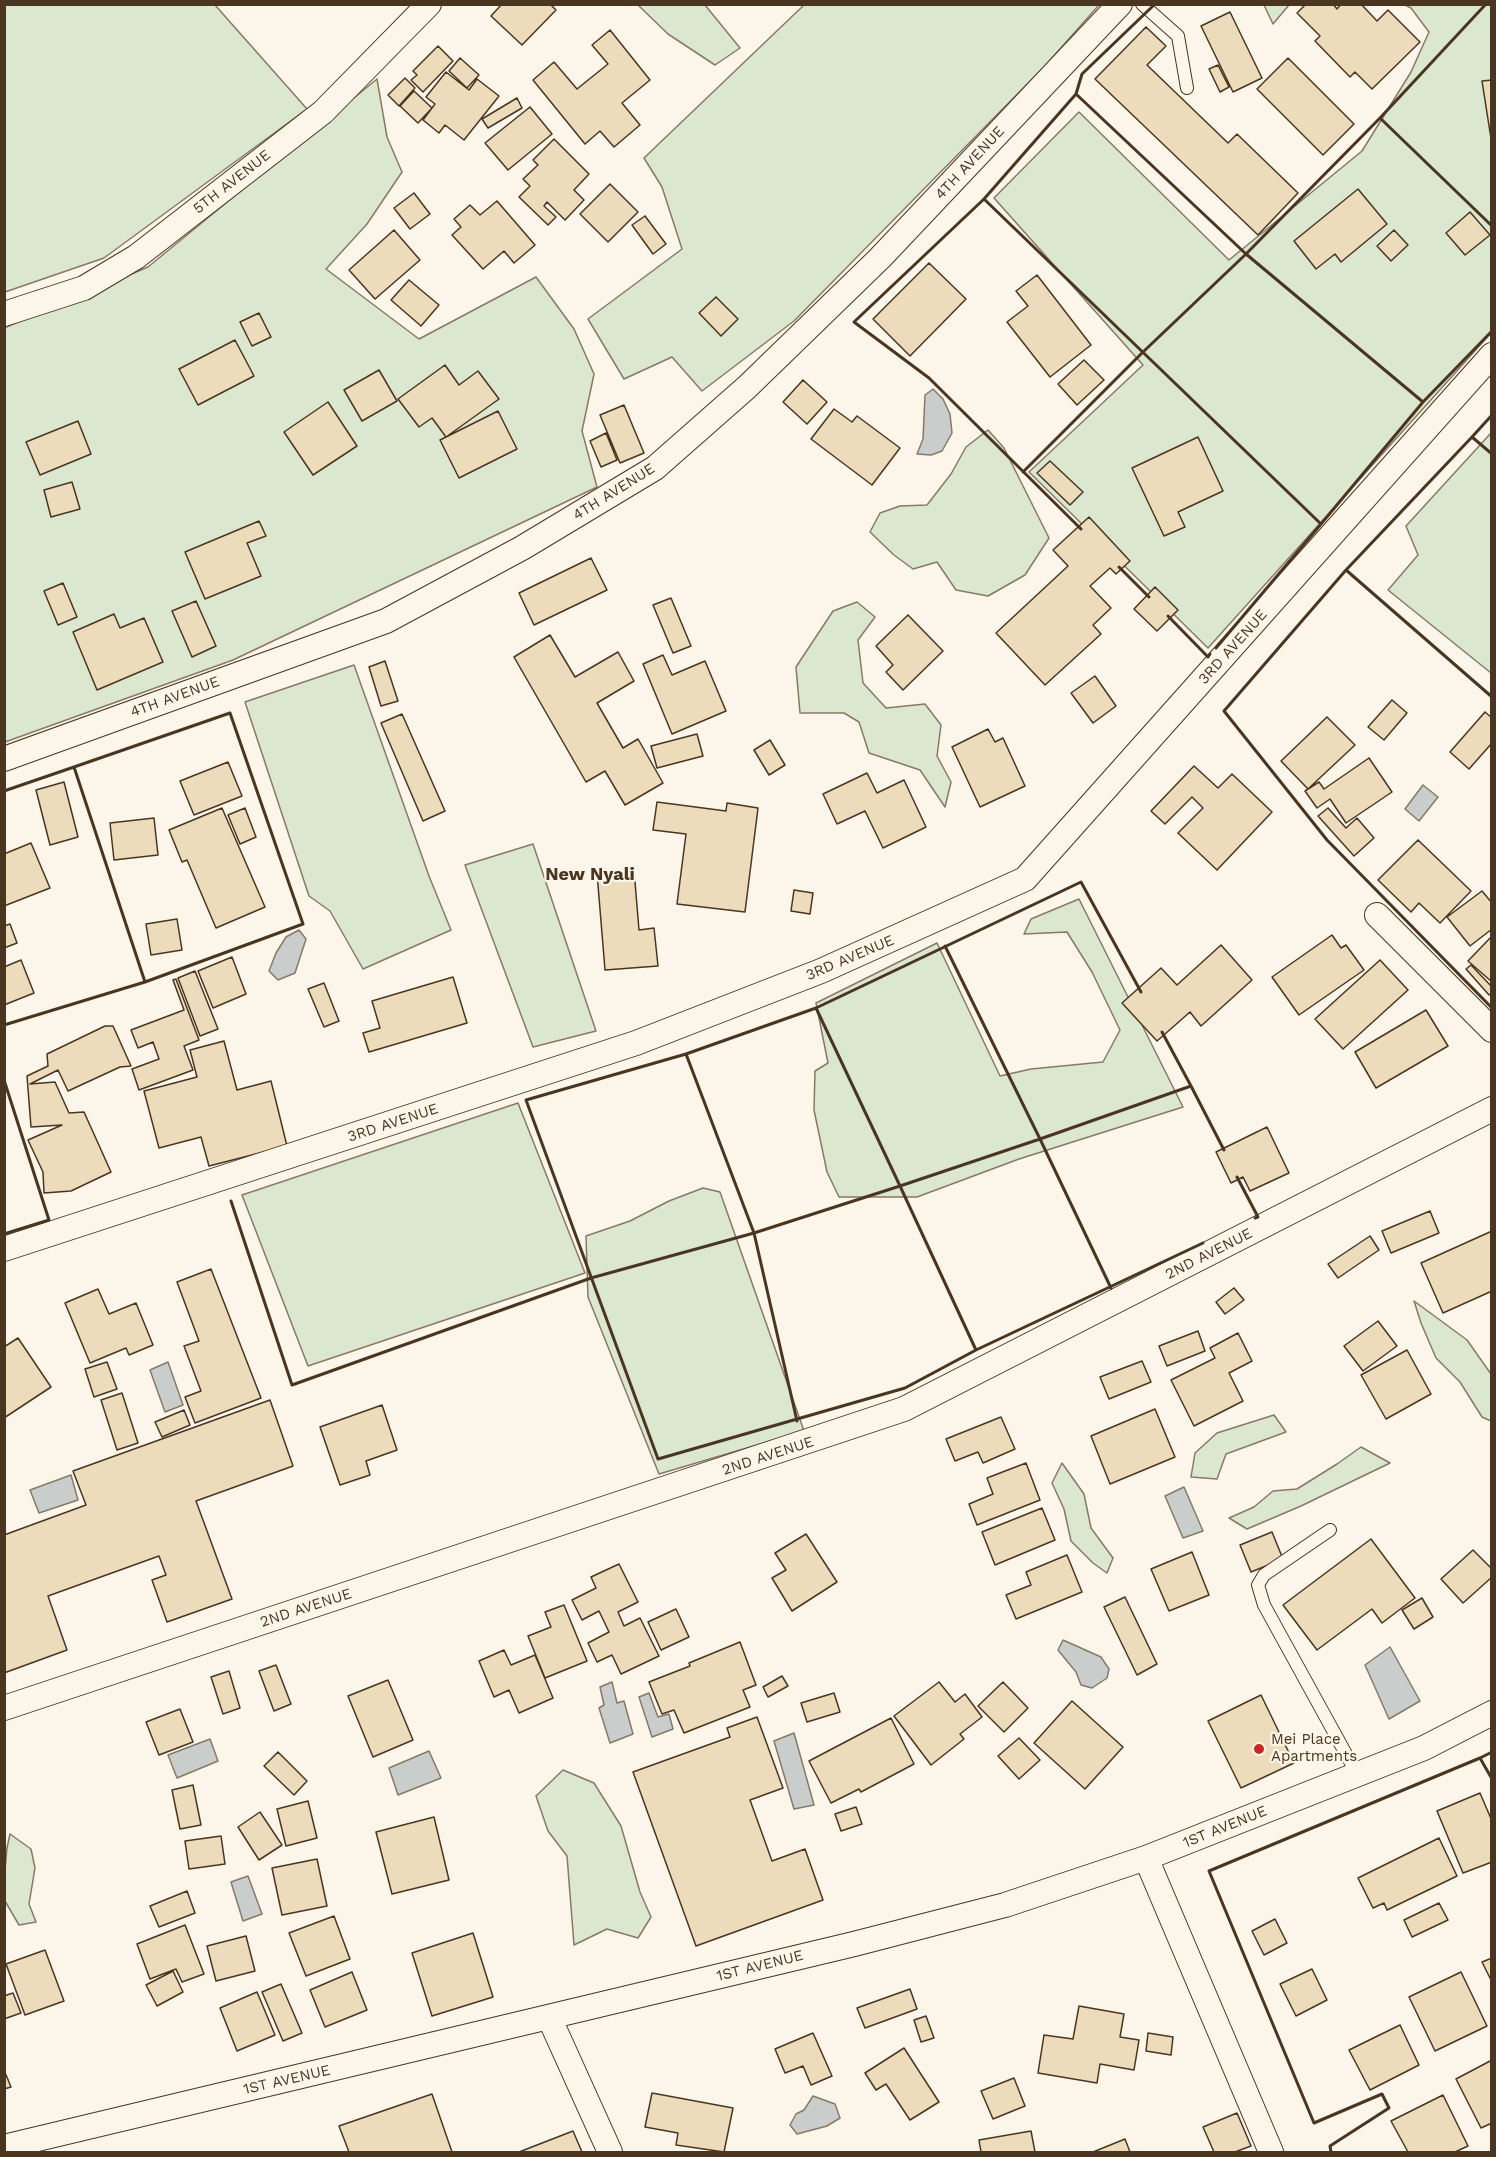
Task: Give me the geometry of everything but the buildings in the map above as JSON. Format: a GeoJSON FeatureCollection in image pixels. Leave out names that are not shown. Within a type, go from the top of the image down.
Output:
{"type":"FeatureCollection","features":[{"type":"Feature","properties":{"kind":"street","name":"5TH AVENUE"},"geometry":{"type":"LineString","coordinates":[[4,314],[84,288],[136,257],[323,112],[429,4]]}},
{"type":"Feature","properties":{"kind":"street","name":"4TH AVENUE"},"geometry":{"type":"LineString","coordinates":[[4,759],[386,621],[522,548],[655,468],[747,387],[880,258],[1120,4]]}},
{"type":"Feature","properties":{"kind":"street","name":"3RD AVENUE"},"geometry":{"type":"LineString","coordinates":[[4,1249],[636,1043],[821,972],[1024,879],[1491,355]]}},
{"type":"Feature","properties":{"kind":"street"},"geometry":{"type":"LineString","coordinates":[[1377,915],[1491,1030]]}},
{"type":"Feature","properties":{"kind":"street","name":"2ND AVENUE"},"geometry":{"type":"LineString","coordinates":[[4,1708],[904,1409],[1491,1109]]}},
{"type":"Feature","properties":{"kind":"street","name":"1ST AVENUE"},"geometry":{"type":"LineString","coordinates":[[4,2147],[854,1944],[1005,1905],[1146,1858],[1424,1748],[1491,1713]]}},
{"type":"Feature","properties":{"kind":"street"},"geometry":{"type":"LineString","coordinates":[[1146,1858],[1271,2152]]}},
{"type":"Feature","properties":{"kind":"street"},"geometry":{"type":"LineString","coordinates":[[549,2017],[610,2152]]}},
{"type":"Feature","properties":{"kind":"lane"},"geometry":{"type":"LineString","coordinates":[[1142,4],[1178,36],[1187,88]]}},
{"type":"Feature","properties":{"kind":"lane"},"geometry":{"type":"LineString","coordinates":[[1330,1530],[1264,1575],[1258,1585],[1264,1605],[1357,1774]]}},
{"type":"Feature","properties":{"kind":"green space"},"geometry":{"type":"Polygon","coordinates":[[[4,5],[215,5],[307,109],[104,258],[5,292],[4,5]]]}},
{"type":"Feature","properties":{"kind":"green space"},"geometry":{"type":"Polygon","coordinates":[[[638,5],[705,5],[740,48],[715,65],[668,34],[638,5]]]}},
{"type":"Feature","properties":{"kind":"green space"},"geometry":{"type":"Polygon","coordinates":[[[804,5],[1099,5],[1043,68],[794,321],[702,391],[672,357],[624,379],[588,319],[682,249],[662,187],[644,158],[804,5]]]}},
{"type":"Feature","properties":{"kind":"green space"},"geometry":{"type":"Polygon","coordinates":[[[1264,5],[1289,5],[1273,24],[1264,5]]]}},
{"type":"Feature","properties":{"kind":"green space"},"geometry":{"type":"Polygon","coordinates":[[[1405,5],[1491,5],[1491,333],[1208,648],[1029,472],[1143,365],[994,198],[1079,112],[1229,260],[1362,151],[1411,72],[1429,32],[1411,8],[1405,5]]]}},
{"type":"Feature","properties":{"kind":"green space"},"geometry":{"type":"Polygon","coordinates":[[[377,79],[387,137],[402,172],[367,224],[326,269],[419,339],[536,277],[574,329],[594,374],[582,431],[597,487],[233,660],[5,742],[4,328],[148,267],[377,79]]]}},
{"type":"Feature","properties":{"kind":"green space"},"geometry":{"type":"Polygon","coordinates":[[[988,430],[1004,448],[1049,538],[1025,575],[988,596],[956,590],[937,562],[913,569],[870,532],[880,513],[900,506],[927,505],[951,474],[966,447],[988,430]]]}},
{"type":"Feature","properties":{"kind":"green space"},"geometry":{"type":"Polygon","coordinates":[[[1491,433],[1491,673],[1388,590],[1418,555],[1406,526],[1491,433]]]}},
{"type":"Feature","properties":{"kind":"green space"},"geometry":{"type":"Polygon","coordinates":[[[857,602],[875,617],[858,640],[863,683],[886,708],[925,704],[941,725],[937,756],[951,782],[945,807],[920,770],[869,753],[859,722],[844,713],[800,713],[796,667],[833,611],[857,602]]]}},
{"type":"Feature","properties":{"kind":"green space"},"geometry":{"type":"Polygon","coordinates":[[[354,665],[429,876],[451,930],[363,969],[330,911],[309,896],[245,702],[354,665]]]}},
{"type":"Feature","properties":{"kind":"green space"},"geometry":{"type":"Polygon","coordinates":[[[533,844],[596,1031],[533,1047],[465,865],[533,844]]]}},
{"type":"Feature","properties":{"kind":"green space"},"geometry":{"type":"Polygon","coordinates":[[[1079,899],[1183,1107],[1019,1159],[917,1197],[839,1197],[827,1172],[814,1110],[815,1071],[828,1063],[816,1003],[937,943],[1000,1076],[1031,1069],[1103,1062],[1120,1030],[1092,972],[1067,932],[1024,934],[1031,919],[1079,899]]]}},
{"type":"Feature","properties":{"kind":"green space"},"geometry":{"type":"Polygon","coordinates":[[[518,1103],[585,1273],[308,1366],[242,1195],[518,1103]]]}},
{"type":"Feature","properties":{"kind":"green space"},"geometry":{"type":"Polygon","coordinates":[[[703,1188],[720,1192],[804,1431],[659,1474],[588,1297],[586,1236],[630,1221],[669,1201],[703,1188]]]}},
{"type":"Feature","properties":{"kind":"green space"},"geometry":{"type":"Polygon","coordinates":[[[1414,1301],[1467,1340],[1491,1374],[1491,1421],[1482,1417],[1460,1382],[1436,1358],[1414,1301]]]}},
{"type":"Feature","properties":{"kind":"green space"},"geometry":{"type":"Polygon","coordinates":[[[1274,1415],[1286,1432],[1226,1454],[1217,1479],[1191,1477],[1195,1453],[1217,1433],[1274,1415]]]}},
{"type":"Feature","properties":{"kind":"green space"},"geometry":{"type":"Polygon","coordinates":[[[1361,1447],[1390,1463],[1247,1529],[1229,1518],[1254,1507],[1273,1491],[1297,1489],[1361,1447]]]}},
{"type":"Feature","properties":{"kind":"green space"},"geometry":{"type":"Polygon","coordinates":[[[1062,1463],[1084,1494],[1091,1528],[1113,1558],[1107,1573],[1093,1563],[1071,1541],[1064,1509],[1052,1483],[1062,1463]]]}},
{"type":"Feature","properties":{"kind":"green space"},"geometry":{"type":"Polygon","coordinates":[[[563,1770],[594,1783],[621,1826],[640,1892],[651,1917],[638,1938],[607,1929],[574,1945],[567,1856],[548,1831],[536,1796],[563,1770]]]}},
{"type":"Feature","properties":{"kind":"green space"},"geometry":{"type":"Polygon","coordinates":[[[10,1834],[31,1849],[35,1868],[29,1904],[36,1922],[19,1925],[5,1901],[5,1870],[10,1834]]]}},
{"type":"Feature","properties":{"kind":"shaded area"},"geometry":{"type":"Polygon","coordinates":[[[933,389],[943,399],[950,414],[952,433],[942,451],[931,455],[917,454],[923,439],[925,395],[933,389]]]}},
{"type":"Feature","properties":{"kind":"shaded area"},"geometry":{"type":"Polygon","coordinates":[[[1423,785],[1438,797],[1419,821],[1405,809],[1423,785]]]}},
{"type":"Feature","properties":{"kind":"shaded area"},"geometry":{"type":"Polygon","coordinates":[[[299,930],[306,939],[295,973],[278,980],[269,971],[276,953],[286,937],[299,930]]]}},
{"type":"Feature","properties":{"kind":"shaded area"},"geometry":{"type":"Polygon","coordinates":[[[168,1362],[183,1405],[165,1412],[150,1370],[168,1362]]]}},
{"type":"Feature","properties":{"kind":"shaded area"},"geometry":{"type":"Polygon","coordinates":[[[71,1475],[78,1500],[39,1513],[30,1490],[71,1475]]]}},
{"type":"Feature","properties":{"kind":"shaded area"},"geometry":{"type":"Polygon","coordinates":[[[1184,1487],[1203,1531],[1183,1538],[1165,1496],[1184,1487]]]}},
{"type":"Feature","properties":{"kind":"shaded area"},"geometry":{"type":"Polygon","coordinates":[[[1063,1640],[1101,1657],[1109,1669],[1107,1678],[1092,1688],[1081,1685],[1076,1672],[1058,1650],[1063,1640]]]}},
{"type":"Feature","properties":{"kind":"shaded area"},"geometry":{"type":"Polygon","coordinates":[[[1390,1647],[1420,1701],[1389,1719],[1365,1665],[1390,1647]]]}},
{"type":"Feature","properties":{"kind":"shaded area"},"geometry":{"type":"Polygon","coordinates":[[[612,1682],[617,1703],[624,1701],[633,1734],[610,1743],[599,1708],[604,1705],[600,1687],[612,1682]]]}},
{"type":"Feature","properties":{"kind":"shaded area"},"geometry":{"type":"Polygon","coordinates":[[[649,1693],[658,1717],[669,1714],[673,1729],[652,1737],[639,1697],[649,1693]]]}},
{"type":"Feature","properties":{"kind":"shaded area"},"geometry":{"type":"Polygon","coordinates":[[[794,1733],[814,1805],[794,1809],[774,1741],[794,1733]]]}},
{"type":"Feature","properties":{"kind":"shaded area"},"geometry":{"type":"Polygon","coordinates":[[[210,1739],[218,1761],[177,1778],[168,1755],[210,1739]]]}},
{"type":"Feature","properties":{"kind":"shaded area"},"geometry":{"type":"Polygon","coordinates":[[[429,1751],[441,1778],[398,1795],[389,1768],[429,1751]]]}},
{"type":"Feature","properties":{"kind":"shaded area"},"geometry":{"type":"Polygon","coordinates":[[[248,1876],[262,1914],[243,1921],[231,1882],[248,1876]]]}},
{"type":"Feature","properties":{"kind":"shaded area"},"geometry":{"type":"Polygon","coordinates":[[[813,2096],[835,2104],[840,2118],[827,2126],[797,2134],[790,2125],[796,2114],[804,2110],[813,2096]]]}},
{"type":"Feature","properties":{"kind":"wall"},"geometry":{"type":"LineString","coordinates":[[1076,94],[1082,74],[1155,4]]}},
{"type":"Feature","properties":{"kind":"wall"},"geometry":{"type":"LineString","coordinates":[[1023,472],[1143,352],[1246,254],[1380,118],[1486,4]]}},
{"type":"Feature","properties":{"kind":"wall"},"geometry":{"type":"LineString","coordinates":[[984,199],[1076,94],[1246,254],[1423,402],[1321,524],[984,199],[854,322],[929,378],[1081,529]]}},
{"type":"Feature","properties":{"kind":"wall"},"geometry":{"type":"LineString","coordinates":[[1380,118],[1492,226]]}},
{"type":"Feature","properties":{"kind":"wall"},"geometry":{"type":"LineString","coordinates":[[1423,402],[1492,331]]}},
{"type":"Feature","properties":{"kind":"wall"},"geometry":{"type":"LineString","coordinates":[[1472,437],[1492,415]]}},
{"type":"Feature","properties":{"kind":"wall"},"geometry":{"type":"LineString","coordinates":[[1346,570],[1472,437],[1492,454]]}},
{"type":"Feature","properties":{"kind":"wall"},"geometry":{"type":"LineString","coordinates":[[1216,648],[1321,524]]}},
{"type":"Feature","properties":{"kind":"wall"},"geometry":{"type":"LineString","coordinates":[[1119,567],[1149,597]]}},
{"type":"Feature","properties":{"kind":"wall"},"geometry":{"type":"LineString","coordinates":[[1492,697],[1346,570],[1224,711],[1327,840],[1492,1008]]}},
{"type":"Feature","properties":{"kind":"wall"},"geometry":{"type":"LineString","coordinates":[[1168,616],[1208,657],[1210,654]]}},
{"type":"Feature","properties":{"kind":"wall"},"geometry":{"type":"LineString","coordinates":[[74,767],[230,713],[303,924],[145,982]]}},
{"type":"Feature","properties":{"kind":"wall"},"geometry":{"type":"LineString","coordinates":[[4,791],[74,767],[145,982],[4,1025]]}},
{"type":"Feature","properties":{"kind":"wall"},"geometry":{"type":"LineString","coordinates":[[1141,992],[1081,882],[816,1008],[686,1054],[526,1100],[658,1459],[905,1388],[976,1350],[1203,1243]]}},
{"type":"Feature","properties":{"kind":"wall"},"geometry":{"type":"LineString","coordinates":[[945,946],[1040,1139],[1191,1086],[1162,1032]]}},
{"type":"Feature","properties":{"kind":"wall"},"geometry":{"type":"LineString","coordinates":[[816,1008],[900,1186],[1040,1139],[1111,1288]]}},
{"type":"Feature","properties":{"kind":"wall"},"geometry":{"type":"LineString","coordinates":[[231,1201],[292,1385],[591,1278],[754,1233],[686,1054]]}},
{"type":"Feature","properties":{"kind":"wall"},"geometry":{"type":"LineString","coordinates":[[4,1080],[49,1220],[4,1234]]}},
{"type":"Feature","properties":{"kind":"wall"},"geometry":{"type":"LineString","coordinates":[[1191,1086],[1224,1150]]}},
{"type":"Feature","properties":{"kind":"wall"},"geometry":{"type":"LineString","coordinates":[[1237,1177],[1258,1217],[1255,1218]]}},
{"type":"Feature","properties":{"kind":"wall"},"geometry":{"type":"LineString","coordinates":[[797,1421],[754,1233],[900,1186],[976,1350]]}},
{"type":"Feature","properties":{"kind":"wall"},"geometry":{"type":"LineString","coordinates":[[1480,1758],[1492,1752]]}},
{"type":"Feature","properties":{"kind":"wall"},"geometry":{"type":"LineString","coordinates":[[1331,2152],[1330,2146],[1389,2108],[1382,2094],[1314,2123],[1209,1871],[1480,1758],[1492,1779]]}},
{"type":"Feature","properties":{"kind":"place","name":"Mei Place Apartments"},"geometry":{"type":"Point","coordinates":[1259,1749]}},
{"type":"Feature","properties":{"kind":"district","name":"New Nyali"},"geometry":{"type":"Point","coordinates":[590,875]}}]}
